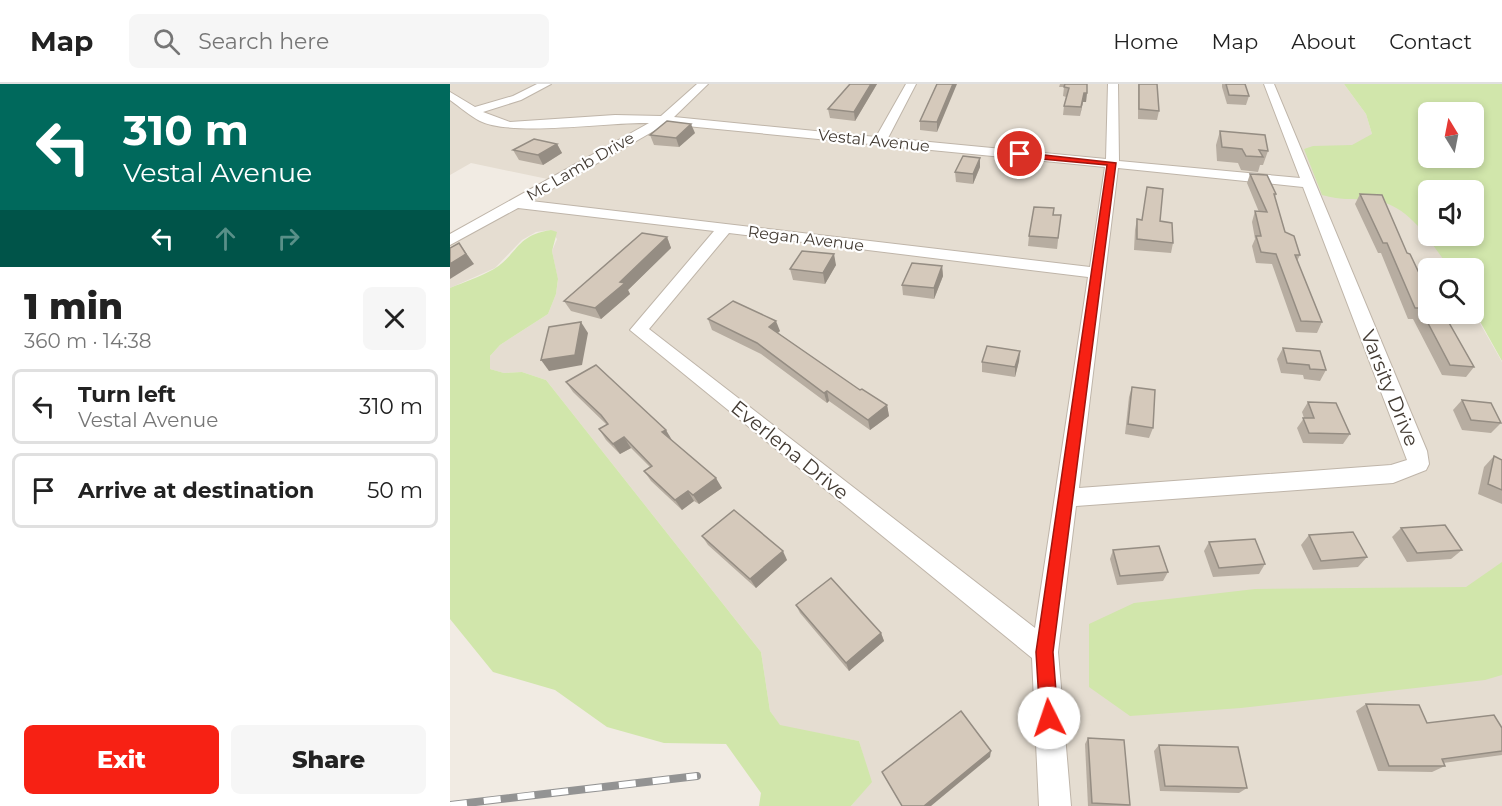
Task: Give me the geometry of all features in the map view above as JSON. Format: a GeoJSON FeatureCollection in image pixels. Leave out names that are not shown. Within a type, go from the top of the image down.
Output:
{"type":"FeatureCollection","features":[{"type":"Feature","properties":{"kind":"street"},"geometry":{"type":"LineString","coordinates":[[474,111],[517,98],[546,84]]}},
{"type":"Feature","properties":{"kind":"street","name":"Mc Lamb Drive"},"geometry":{"type":"LineString","coordinates":[[450,240],[664,120],[703,84]]}},
{"type":"Feature","properties":{"kind":"street"},"geometry":{"type":"LineString","coordinates":[[881,140],[911,84]]}},
{"type":"Feature","properties":{"kind":"street"},"geometry":{"type":"LineString","coordinates":[[1055,806],[1045,652],[1112,163],[1113,84]]}},
{"type":"Feature","properties":{"kind":"street","name":"Varsity Drive"},"geometry":{"type":"LineString","coordinates":[[1066,498],[1393,474],[1418,464],[1416,451],[1269,84]]}},
{"type":"Feature","properties":{"kind":"street","name":"Vestal Avenue"},"geometry":{"type":"LineString","coordinates":[[450,95],[493,122],[517,126],[630,119],[664,120],[1307,183]]}},
{"type":"Feature","properties":{"kind":"street","name":"Regan Avenue"},"geometry":{"type":"LineString","coordinates":[[515,203],[1098,273]]}},
{"type":"Feature","properties":{"kind":"street","name":"Everlena Drive"},"geometry":{"type":"LineString","coordinates":[[725,228],[639,330],[1045,652]]}},
{"type":"Feature","properties":{"kind":"shaded area"},"geometry":{"type":"Polygon","coordinates":[[[450,84],[1344,84],[1366,114],[1372,134],[1418,214],[1418,246],[1436,246],[1443,258],[1418,258],[1418,324],[1480,324],[1502,362],[1502,806],[851,806],[871,782],[859,741],[780,726],[770,711],[761,652],[546,380],[522,372],[504,373],[490,369],[490,356],[500,345],[548,314],[556,294],[558,280],[552,251],[557,239],[551,230],[536,232],[522,240],[495,268],[450,288],[450,246],[562,182],[471,163],[450,175],[450,84]]]}},
{"type":"Feature","properties":{"kind":"green space"},"geometry":{"type":"Polygon","coordinates":[[[1344,84],[1502,84],[1502,361],[1481,324],[1484,324],[1484,258],[1443,258],[1434,246],[1484,246],[1484,180],[1418,180],[1418,226],[1400,210],[1377,201],[1322,195],[1304,149],[1313,146],[1352,145],[1372,134],[1366,114],[1344,84]]]}},
{"type":"Feature","properties":{"kind":"green space"},"geometry":{"type":"Polygon","coordinates":[[[551,230],[557,232],[552,251],[558,279],[556,294],[548,314],[500,345],[490,356],[490,369],[504,373],[522,372],[546,380],[761,652],[770,711],[780,725],[859,741],[872,782],[851,806],[759,806],[761,793],[726,744],[664,743],[607,727],[555,690],[493,672],[450,619],[450,288],[494,269],[531,236],[551,230]]]}},
{"type":"Feature","properties":{"kind":"green space"},"geometry":{"type":"Polygon","coordinates":[[[1502,562],[1502,675],[1485,680],[1241,708],[1130,716],[1089,687],[1089,624],[1134,603],[1255,589],[1466,587],[1502,562]]]}},
{"type":"Feature","properties":{"kind":"building"},"geometry":{"type":"Polygon","coordinates":[[[850,84],[871,84],[854,112],[828,109],[850,84]]]}},
{"type":"Feature","properties":{"kind":"building"},"geometry":{"type":"Polygon","coordinates":[[[937,84],[953,84],[937,122],[920,121],[937,84]]]}},
{"type":"Feature","properties":{"kind":"building"},"geometry":{"type":"Polygon","coordinates":[[[1065,84],[1087,84],[1087,93],[1084,93],[1081,107],[1064,106],[1069,88],[1064,87],[1065,84]]]}},
{"type":"Feature","properties":{"kind":"building"},"geometry":{"type":"Polygon","coordinates":[[[1139,84],[1157,84],[1159,111],[1139,109],[1139,84]]]}},
{"type":"Feature","properties":{"kind":"building"},"geometry":{"type":"Polygon","coordinates":[[[1226,84],[1245,84],[1249,96],[1229,95],[1226,84]]]}},
{"type":"Feature","properties":{"kind":"building"},"geometry":{"type":"Polygon","coordinates":[[[667,121],[691,124],[676,138],[650,135],[667,121]]]}},
{"type":"Feature","properties":{"kind":"building"},"geometry":{"type":"Polygon","coordinates":[[[1220,131],[1265,135],[1268,151],[1259,150],[1263,157],[1246,156],[1242,149],[1222,147],[1220,131]]]}},
{"type":"Feature","properties":{"kind":"building"},"geometry":{"type":"Polygon","coordinates":[[[534,139],[557,144],[538,155],[513,150],[534,139]]]}},
{"type":"Feature","properties":{"kind":"building"},"geometry":{"type":"Polygon","coordinates":[[[963,156],[980,158],[973,174],[955,172],[963,156]]]}},
{"type":"Feature","properties":{"kind":"building"},"geometry":{"type":"Polygon","coordinates":[[[1250,174],[1267,175],[1276,194],[1274,194],[1285,232],[1294,236],[1300,255],[1295,255],[1322,322],[1301,321],[1276,254],[1261,252],[1256,236],[1261,236],[1255,211],[1267,212],[1250,174]]]}},
{"type":"Feature","properties":{"kind":"building"},"geometry":{"type":"Polygon","coordinates":[[[1147,187],[1163,189],[1160,221],[1172,223],[1173,243],[1137,239],[1137,219],[1142,220],[1147,187]]]}},
{"type":"Feature","properties":{"kind":"building"},"geometry":{"type":"Polygon","coordinates":[[[1360,194],[1382,195],[1407,253],[1410,254],[1418,271],[1418,308],[1415,308],[1387,243],[1383,243],[1360,194]]]}},
{"type":"Feature","properties":{"kind":"building"},"geometry":{"type":"Polygon","coordinates":[[[1034,207],[1054,208],[1053,215],[1061,215],[1058,238],[1029,236],[1034,207]]]}},
{"type":"Feature","properties":{"kind":"building"},"geometry":{"type":"Polygon","coordinates":[[[642,233],[667,237],[620,282],[625,283],[595,308],[564,301],[642,233]]]}},
{"type":"Feature","properties":{"kind":"building"},"geometry":{"type":"Polygon","coordinates":[[[459,243],[466,254],[450,264],[450,248],[459,243]]]}},
{"type":"Feature","properties":{"kind":"building"},"geometry":{"type":"Polygon","coordinates":[[[802,251],[834,254],[823,273],[790,269],[802,251]]]}},
{"type":"Feature","properties":{"kind":"building"},"geometry":{"type":"Polygon","coordinates":[[[912,263],[942,266],[934,288],[902,285],[912,263]]]}},
{"type":"Feature","properties":{"kind":"building"},"geometry":{"type":"Polygon","coordinates":[[[733,301],[776,321],[769,327],[860,390],[862,389],[887,405],[868,420],[827,391],[824,393],[757,343],[708,319],[733,301]]]}},
{"type":"Feature","properties":{"kind":"building"},"geometry":{"type":"Polygon","coordinates":[[[581,322],[575,355],[541,360],[549,327],[581,322]]]}},
{"type":"Feature","properties":{"kind":"building"},"geometry":{"type":"Polygon","coordinates":[[[1428,324],[1450,324],[1474,367],[1450,365],[1428,324]]]}},
{"type":"Feature","properties":{"kind":"building"},"geometry":{"type":"Polygon","coordinates":[[[987,346],[1020,351],[1015,367],[982,362],[987,346]]]}},
{"type":"Feature","properties":{"kind":"building"},"geometry":{"type":"Polygon","coordinates":[[[1283,348],[1320,351],[1326,370],[1310,369],[1309,365],[1287,363],[1283,348]]]}},
{"type":"Feature","properties":{"kind":"building"},"geometry":{"type":"Polygon","coordinates":[[[596,365],[666,430],[662,432],[716,478],[693,495],[688,491],[675,500],[644,471],[652,466],[624,437],[613,444],[599,429],[608,424],[566,382],[596,365]]]}},
{"type":"Feature","properties":{"kind":"building"},"geometry":{"type":"Polygon","coordinates":[[[1132,387],[1155,390],[1153,428],[1128,424],[1132,387]]]}},
{"type":"Feature","properties":{"kind":"building"},"geometry":{"type":"Polygon","coordinates":[[[1462,400],[1491,403],[1501,423],[1471,420],[1462,400]]]}},
{"type":"Feature","properties":{"kind":"building"},"geometry":{"type":"Polygon","coordinates":[[[1308,402],[1336,403],[1350,434],[1309,433],[1303,418],[1314,418],[1308,402]]]}},
{"type":"Feature","properties":{"kind":"building"},"geometry":{"type":"Polygon","coordinates":[[[1494,456],[1502,460],[1502,490],[1488,484],[1494,456]]]}},
{"type":"Feature","properties":{"kind":"building"},"geometry":{"type":"Polygon","coordinates":[[[734,510],[783,551],[750,579],[702,536],[734,510]]]}},
{"type":"Feature","properties":{"kind":"building"},"geometry":{"type":"Polygon","coordinates":[[[1445,525],[1462,550],[1417,553],[1401,528],[1445,525]]]}},
{"type":"Feature","properties":{"kind":"building"},"geometry":{"type":"Polygon","coordinates":[[[1353,532],[1367,557],[1321,561],[1309,535],[1353,532]]]}},
{"type":"Feature","properties":{"kind":"building"},"geometry":{"type":"Polygon","coordinates":[[[1255,539],[1265,564],[1219,568],[1209,542],[1255,539]]]}},
{"type":"Feature","properties":{"kind":"building"},"geometry":{"type":"Polygon","coordinates":[[[1159,546],[1168,572],[1120,576],[1113,550],[1159,546]]]}},
{"type":"Feature","properties":{"kind":"building"},"geometry":{"type":"Polygon","coordinates":[[[831,578],[881,633],[846,663],[796,605],[831,578]]]}},
{"type":"Feature","properties":{"kind":"building"},"geometry":{"type":"Polygon","coordinates":[[[1366,704],[1419,705],[1427,723],[1494,715],[1502,728],[1502,751],[1442,759],[1445,766],[1389,766],[1366,704]]]}},
{"type":"Feature","properties":{"kind":"building"},"geometry":{"type":"Polygon","coordinates":[[[961,711],[991,751],[924,806],[902,806],[882,772],[961,711]]]}},
{"type":"Feature","properties":{"kind":"building"},"geometry":{"type":"Polygon","coordinates":[[[1088,738],[1124,740],[1130,805],[1092,803],[1088,738]]]}},
{"type":"Feature","properties":{"kind":"building"},"geometry":{"type":"Polygon","coordinates":[[[1159,745],[1238,747],[1247,788],[1165,786],[1159,745]]]}},
{"type":"Feature","properties":{"kind":"railway"},"geometry":{"type":"LineString","coordinates":[[450,805],[697,776]]}},
{"type":"Feature","properties":{"kind":"route"},"geometry":{"type":"LineString","coordinates":[[1020,154],[1112,163],[1045,652],[1049,718]]}}]}
